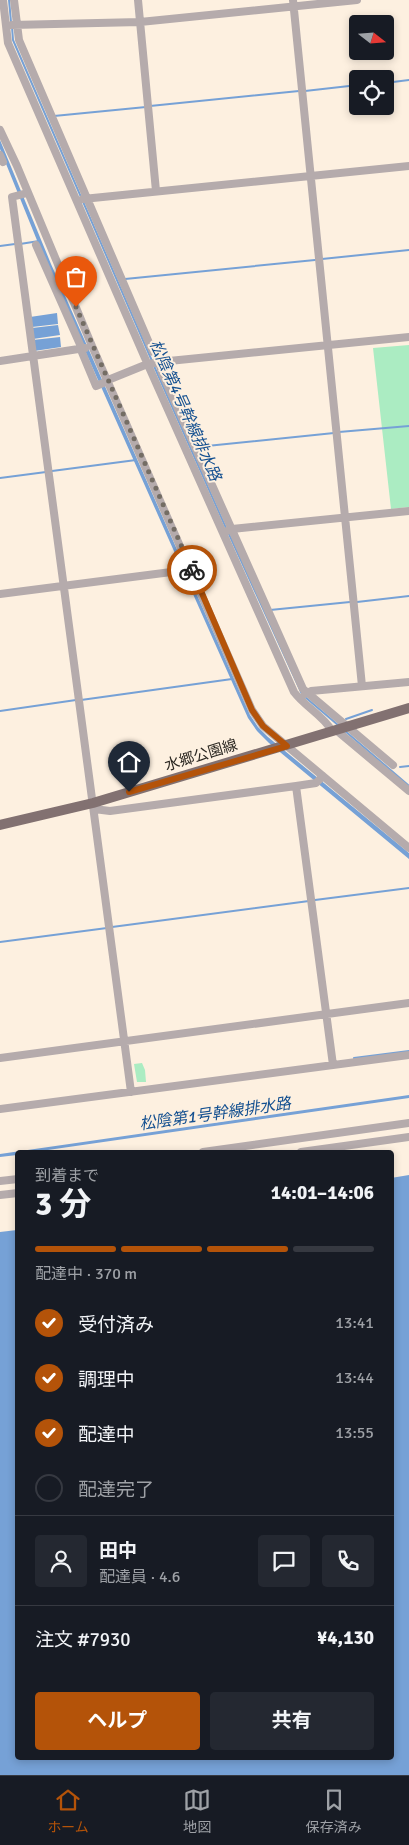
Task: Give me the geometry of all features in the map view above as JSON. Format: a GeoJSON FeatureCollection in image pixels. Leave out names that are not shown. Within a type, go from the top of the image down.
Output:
{"type":"FeatureCollection","features":[{"type":"Feature","properties":{"kind":"main road","name":"水郷公園線"},"geometry":{"type":"LineString","coordinates":[[0,825],[93,806],[409,708]]}},
{"type":"Feature","properties":{"kind":"street"},"geometry":{"type":"LineString","coordinates":[[3,0],[11,25],[19,40],[82,200],[227,531],[303,689],[303,695],[335,730],[409,791]]}},
{"type":"Feature","properties":{"kind":"street"},"geometry":{"type":"LineString","coordinates":[[11,25],[14,0]]}},
{"type":"Feature","properties":{"kind":"street"},"geometry":{"type":"LineString","coordinates":[[138,0],[156,191]]}},
{"type":"Feature","properties":{"kind":"street"},"geometry":{"type":"LineString","coordinates":[[11,25],[140,22],[293,3],[357,0]]}},
{"type":"Feature","properties":{"kind":"street"},"geometry":{"type":"LineString","coordinates":[[293,3],[362,686]]}},
{"type":"Feature","properties":{"kind":"street"},"geometry":{"type":"LineString","coordinates":[[0,130],[42,247],[85,348],[96,386],[153,363],[409,337]]}},
{"type":"Feature","properties":{"kind":"street"},"geometry":{"type":"LineString","coordinates":[[82,200],[409,166]]}},
{"type":"Feature","properties":{"kind":"street"},"geometry":{"type":"LineString","coordinates":[[23,194],[12,197],[131,1092]]}},
{"type":"Feature","properties":{"kind":"street"},"geometry":{"type":"LineString","coordinates":[[82,200],[153,363]]}},
{"type":"Feature","properties":{"kind":"street"},"geometry":{"type":"LineString","coordinates":[[42,247],[85,348],[105,382],[186,568],[252,710],[281,747],[409,848]]}},
{"type":"Feature","properties":{"kind":"street"},"geometry":{"type":"LineString","coordinates":[[0,361],[85,348]]}},
{"type":"Feature","properties":{"kind":"street"},"geometry":{"type":"LineString","coordinates":[[227,531],[409,511]]}},
{"type":"Feature","properties":{"kind":"street"},"geometry":{"type":"LineString","coordinates":[[0,594],[186,568]]}},
{"type":"Feature","properties":{"kind":"street"},"geometry":{"type":"LineString","coordinates":[[303,695],[362,686],[409,682]]}},
{"type":"Feature","properties":{"kind":"street"},"geometry":{"type":"LineString","coordinates":[[303,695],[348,726],[393,764]]}},
{"type":"Feature","properties":{"kind":"street"},"geometry":{"type":"LineString","coordinates":[[93,806],[110,811],[296,786],[320,779]]}},
{"type":"Feature","properties":{"kind":"street"},"geometry":{"type":"LineString","coordinates":[[296,786],[333,1065]]}},
{"type":"Feature","properties":{"kind":"street"},"geometry":{"type":"LineString","coordinates":[[0,1058],[409,1003]]}},
{"type":"Feature","properties":{"kind":"street"},"geometry":{"type":"LineString","coordinates":[[0,1109],[409,1055]]}},
{"type":"Feature","properties":{"kind":"street"},"geometry":{"type":"LineString","coordinates":[[217,1150],[409,1123]]}},
{"type":"Feature","properties":{"kind":"street"},"geometry":{"type":"LineString","coordinates":[[315,1150],[409,1137]]}},
{"type":"Feature","properties":{"kind":"street"},"geometry":{"type":"LineString","coordinates":[[0,1181],[15,1179]]}},
{"type":"Feature","properties":{"kind":"street"},"geometry":{"type":"LineString","coordinates":[[0,1195],[15,1193]]}},
{"type":"Feature","properties":{"kind":"green space"},"geometry":{"type":"Polygon","coordinates":[[[409,345],[409,507],[391,509],[373,348],[409,345]]]}},
{"type":"Feature","properties":{"kind":"green space"},"geometry":{"type":"Polygon","coordinates":[[[142,1063],[146,1082],[137,1082],[134,1064],[142,1063]]]}},
{"type":"Feature","properties":{"kind":"water"},"geometry":{"type":"Polygon","coordinates":[[[0,140],[51,264],[250,715],[268,737],[409,853],[409,859],[269,743],[248,718],[47,265],[0,149],[0,140]]]}},
{"type":"Feature","properties":{"kind":"water"},"geometry":{"type":"Polygon","coordinates":[[[57,313],[58,324],[32,327],[30,317],[57,313]]]}},
{"type":"Feature","properties":{"kind":"water"},"geometry":{"type":"Polygon","coordinates":[[[58,325],[60,335],[33,339],[32,328],[58,325]]]}},
{"type":"Feature","properties":{"kind":"water"},"geometry":{"type":"Polygon","coordinates":[[[60,337],[61,347],[34,351],[33,340],[60,337]]]}},
{"type":"Feature","properties":{"kind":"water"},"geometry":{"type":"Polygon","coordinates":[[[409,1095],[409,1098],[48,1150],[28,1150],[409,1095]]]}},
{"type":"Feature","properties":{"kind":"water"},"geometry":{"type":"Polygon","coordinates":[[[15,1152],[15,1155],[0,1157],[0,1154],[15,1152]]]}},
{"type":"Feature","properties":{"kind":"water"},"geometry":{"type":"Polygon","coordinates":[[[409,1175],[409,1775],[0,1775],[0,1232],[15,1230],[15,1760],[394,1760],[394,1178],[409,1175]]]}},
{"type":"Feature","properties":{"kind":"waterway","name":"松陰第4号幹線排水路"},"geometry":{"type":"LineString","coordinates":[[9,0],[11,22]]}},
{"type":"Feature","properties":{"kind":"waterway","name":"松陰第4号幹線排水路"},"geometry":{"type":"LineString","coordinates":[[12,27],[13,40],[152,361]]}},
{"type":"Feature","properties":{"kind":"waterway"},"geometry":{"type":"LineString","coordinates":[[394,82],[409,80]]}},
{"type":"Feature","properties":{"kind":"waterway"},"geometry":{"type":"LineString","coordinates":[[305,91],[349,86]]}},
{"type":"Feature","properties":{"kind":"waterway"},"geometry":{"type":"LineString","coordinates":[[150,106],[299,91]]}},
{"type":"Feature","properties":{"kind":"waterway"},"geometry":{"type":"LineString","coordinates":[[54,116],[146,107]]}},
{"type":"Feature","properties":{"kind":"waterway"},"geometry":{"type":"LineString","coordinates":[[20,244],[39,241]]}},
{"type":"Feature","properties":{"kind":"waterway"},"geometry":{"type":"LineString","coordinates":[[0,246],[15,244]]}},
{"type":"Feature","properties":{"kind":"waterway"},"geometry":{"type":"LineString","coordinates":[[322,259],[409,250]]}},
{"type":"Feature","properties":{"kind":"waterway"},"geometry":{"type":"LineString","coordinates":[[125,279],[315,260]]}},
{"type":"Feature","properties":{"kind":"waterway","name":"松陰第4号幹線排水路"},"geometry":{"type":"LineString","coordinates":[[154,366],[226,528]]}},
{"type":"Feature","properties":{"kind":"waterway"},"geometry":{"type":"LineString","coordinates":[[339,432],[409,426]]}},
{"type":"Feature","properties":{"kind":"waterway"},"geometry":{"type":"LineString","coordinates":[[197,447],[334,433]]}},
{"type":"Feature","properties":{"kind":"waterway"},"geometry":{"type":"LineString","coordinates":[[52,471],[136,460]]}},
{"type":"Feature","properties":{"kind":"waterway"},"geometry":{"type":"LineString","coordinates":[[0,478],[46,472]]}},
{"type":"Feature","properties":{"kind":"waterway","name":"松陰第4号幹線排水路"},"geometry":{"type":"LineString","coordinates":[[228,532],[302,694]]}},
{"type":"Feature","properties":{"kind":"waterway"},"geometry":{"type":"LineString","coordinates":[[357,602],[409,596]]}},
{"type":"Feature","properties":{"kind":"waterway"},"geometry":{"type":"LineString","coordinates":[[270,610],[350,602]]}},
{"type":"Feature","properties":{"kind":"waterway"},"geometry":{"type":"LineString","coordinates":[[81,700],[232,679]]}},
{"type":"Feature","properties":{"kind":"waterway","name":"松陰第4号幹線排水路"},"geometry":{"type":"LineString","coordinates":[[305,697],[338,725]]}},
{"type":"Feature","properties":{"kind":"waterway"},"geometry":{"type":"LineString","coordinates":[[0,711],[76,700]]}},
{"type":"Feature","properties":{"kind":"waterway"},"geometry":{"type":"LineString","coordinates":[[346,719],[372,710]]}},
{"type":"Feature","properties":{"kind":"waterway","name":"松陰第4号幹線排水路"},"geometry":{"type":"LineString","coordinates":[[345,731],[408,785]]}},
{"type":"Feature","properties":{"kind":"waterway"},"geometry":{"type":"LineString","coordinates":[[400,767],[409,766]]}},
{"type":"Feature","properties":{"kind":"waterway"},"geometry":{"type":"LineString","coordinates":[[315,900],[409,888]]}},
{"type":"Feature","properties":{"kind":"waterway"},"geometry":{"type":"LineString","coordinates":[[112,927],[309,901]]}},
{"type":"Feature","properties":{"kind":"waterway"},"geometry":{"type":"LineString","coordinates":[[0,942],[107,928]]}},
{"type":"Feature","properties":{"kind":"waterway"},"geometry":{"type":"LineString","coordinates":[[354,1058],[409,1051]]}},
{"type":"Feature","properties":{"kind":"way so far"},"geometry":{"type":"LineString","coordinates":[[76,307],[192,570]]}},
{"type":"Feature","properties":{"kind":"route"},"geometry":{"type":"LineString","coordinates":[[129,792],[287,746],[263,726],[252,710],[192,570]]}},
{"type":"Feature","properties":{"kind":"water label","name":"松陰第1号幹線排水路"},"geometry":{"type":"Point","coordinates":[215,1113]}}]}
